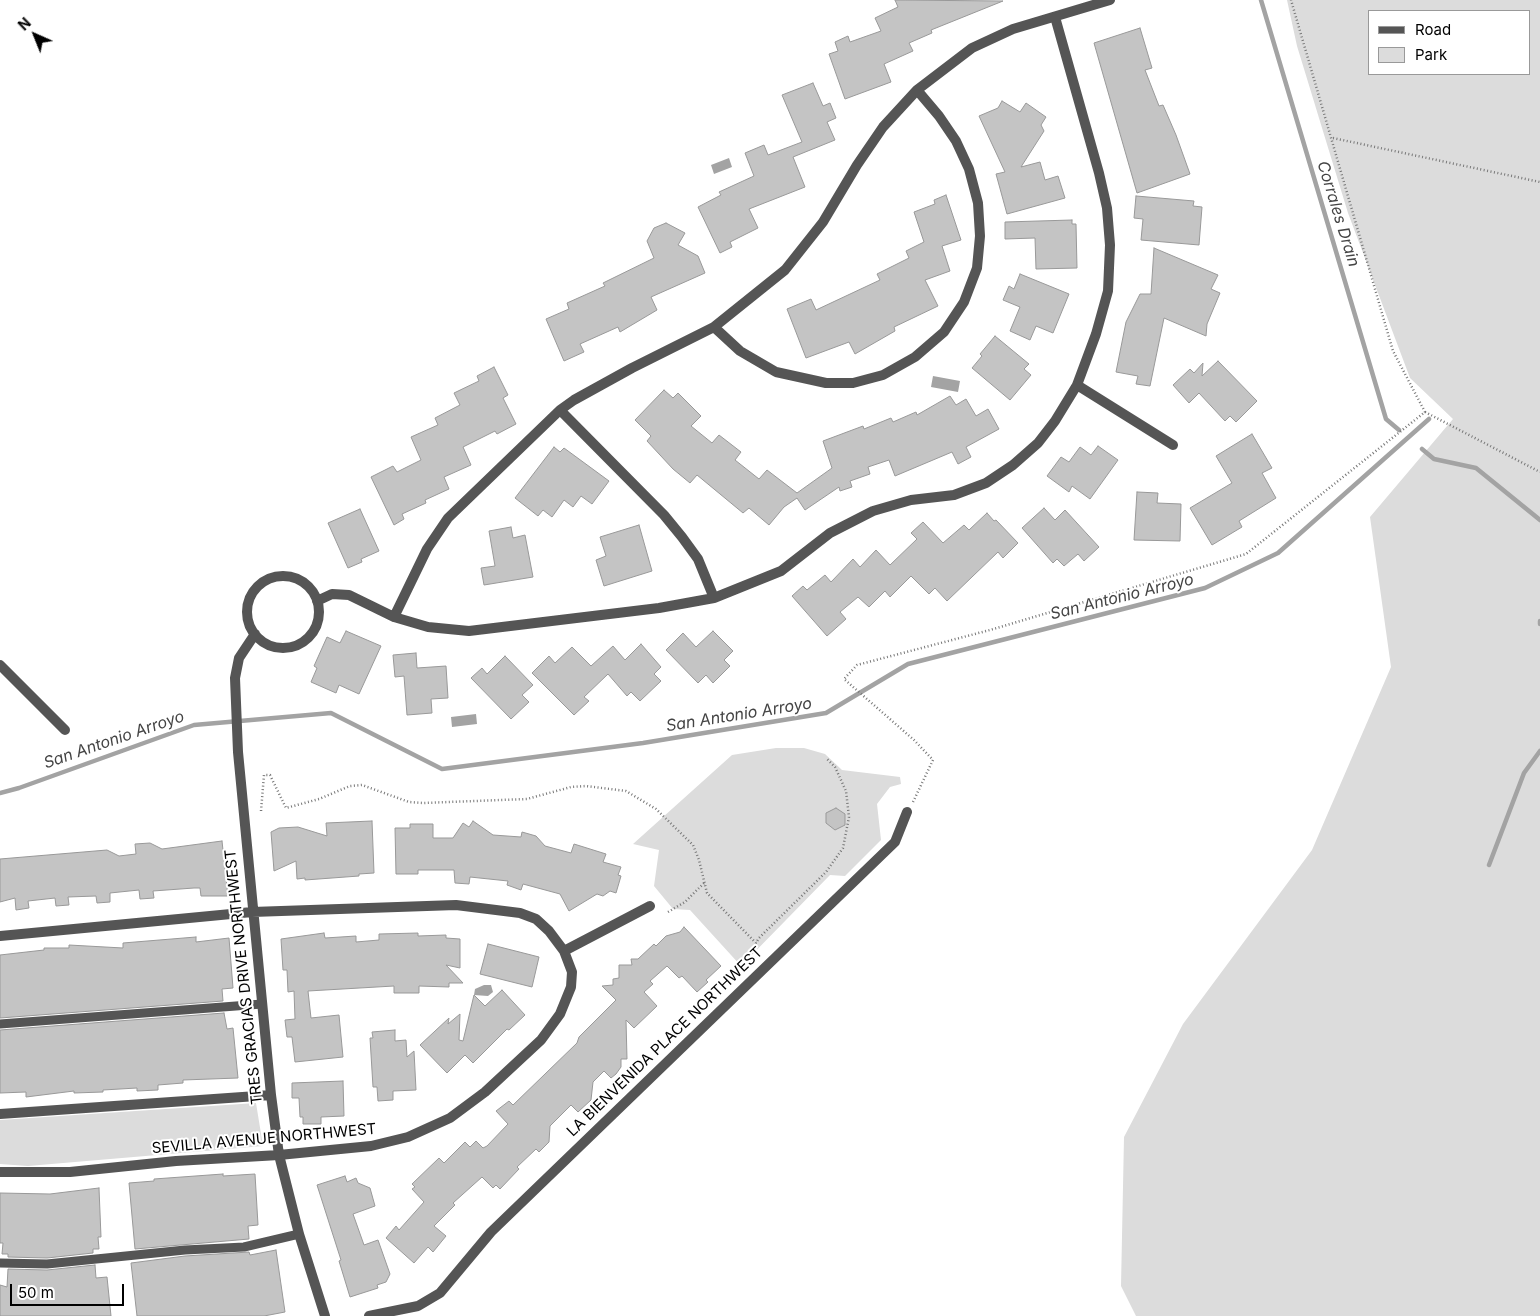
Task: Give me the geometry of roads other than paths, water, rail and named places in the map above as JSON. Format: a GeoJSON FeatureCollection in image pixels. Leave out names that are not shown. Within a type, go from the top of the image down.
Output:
{"type":"FeatureCollection","features":[{"type":"Feature","properties":{"kind":"street"},"geometry":{"type":"LineString","coordinates":[[394,617],[427,549],[448,518],[560,410],[574,400],[632,368],[714,327],[785,270],[823,222],[857,165],[884,128],[918,90],[972,48],[1013,29],[1110,0]]}},
{"type":"Feature","properties":{"kind":"street"},"geometry":{"type":"LineString","coordinates":[[317,601],[332,594],[349,595],[394,617],[428,627],[469,631],[660,608],[714,598],[781,570],[830,533],[873,512],[911,500],[954,495],[986,483],[1013,465],[1038,443],[1055,421],[1077,385],[1096,334],[1108,291],[1110,245],[1107,208],[1055,17]]}},
{"type":"Feature","properties":{"kind":"street"},"geometry":{"type":"LineString","coordinates":[[714,327],[740,351],[776,372],[826,383],[853,383],[883,375],[915,358],[944,332],[964,302],[977,268],[980,236],[978,204],[968,169],[956,141],[918,90]]}},
{"type":"Feature","properties":{"kind":"street"},"geometry":{"type":"LineString","coordinates":[[1077,385],[1172,445]]}},
{"type":"Feature","properties":{"kind":"street"},"geometry":{"type":"LineString","coordinates":[[560,410],[664,515],[698,559],[714,598]]}},
{"type":"Feature","properties":{"kind":"street"},"geometry":{"type":"LineString","coordinates":[[282,576],[302,581],[311,589],[317,601],[319,613],[317,625],[309,637],[298,644],[286,648],[275,647],[264,642],[255,634],[249,623],[247,611],[250,598],[257,588],[270,579],[282,576]]}},
{"type":"Feature","properties":{"kind":"street","name":"TRES GRACIAS DRIVE NORTHWEST"},"geometry":{"type":"LineString","coordinates":[[255,634],[239,658],[236,678],[238,752],[252,912],[279,1155],[299,1234],[325,1316]]}},
{"type":"Feature","properties":{"kind":"street"},"geometry":{"type":"LineString","coordinates":[[0,665],[65,730]]}},
{"type":"Feature","properties":{"kind":"street","name":"LA BIENVENIDA PLACE NORTHWEST"},"geometry":{"type":"LineString","coordinates":[[369,1316],[418,1306],[440,1293],[490,1232],[895,842],[907,812]]}},
{"type":"Feature","properties":{"kind":"street","name":"SEVILLA AVENUE NORTHWEST"},"geometry":{"type":"LineString","coordinates":[[0,936],[252,912],[456,905],[492,908],[520,913],[536,919],[549,931],[564,951],[572,972],[571,987],[560,1014],[541,1040],[485,1092],[450,1118],[408,1137],[370,1146],[279,1155],[70,1172],[0,1172]]}},
{"type":"Feature","properties":{"kind":"street"},"geometry":{"type":"LineString","coordinates":[[564,951],[650,906]]}},
{"type":"Feature","properties":{"kind":"street"},"geometry":{"type":"LineString","coordinates":[[0,1114],[271,1095]]}},
{"type":"Feature","properties":{"kind":"lane"},"geometry":{"type":"LineString","coordinates":[[0,1024],[262,1004]]}},
{"type":"Feature","properties":{"kind":"lane"},"geometry":{"type":"LineString","coordinates":[[0,1263],[47,1264],[185,1250],[244,1247],[299,1234]]}},
{"type":"Feature","properties":{"kind":"waterway","name":"Corrales Drain"},"geometry":{"type":"LineString","coordinates":[[1261,0],[1386,419],[1399,430]]}},
{"type":"Feature","properties":{"kind":"waterway","name":"San Antonio Arroyo"},"geometry":{"type":"LineString","coordinates":[[0,793],[19,788],[194,725],[331,713],[442,769],[643,743],[826,713],[908,664],[1205,588],[1278,553],[1429,419]]}},
{"type":"Feature","properties":{"kind":"waterway","name":"Corrales Drain"},"geometry":{"type":"LineString","coordinates":[[1422,449],[1434,459],[1476,468],[1540,520]]}},
{"type":"Feature","properties":{"kind":"waterway","name":"Corrales Drain"},"geometry":{"type":"LineString","coordinates":[[1489,865],[1524,773],[1540,751]]}}]}
